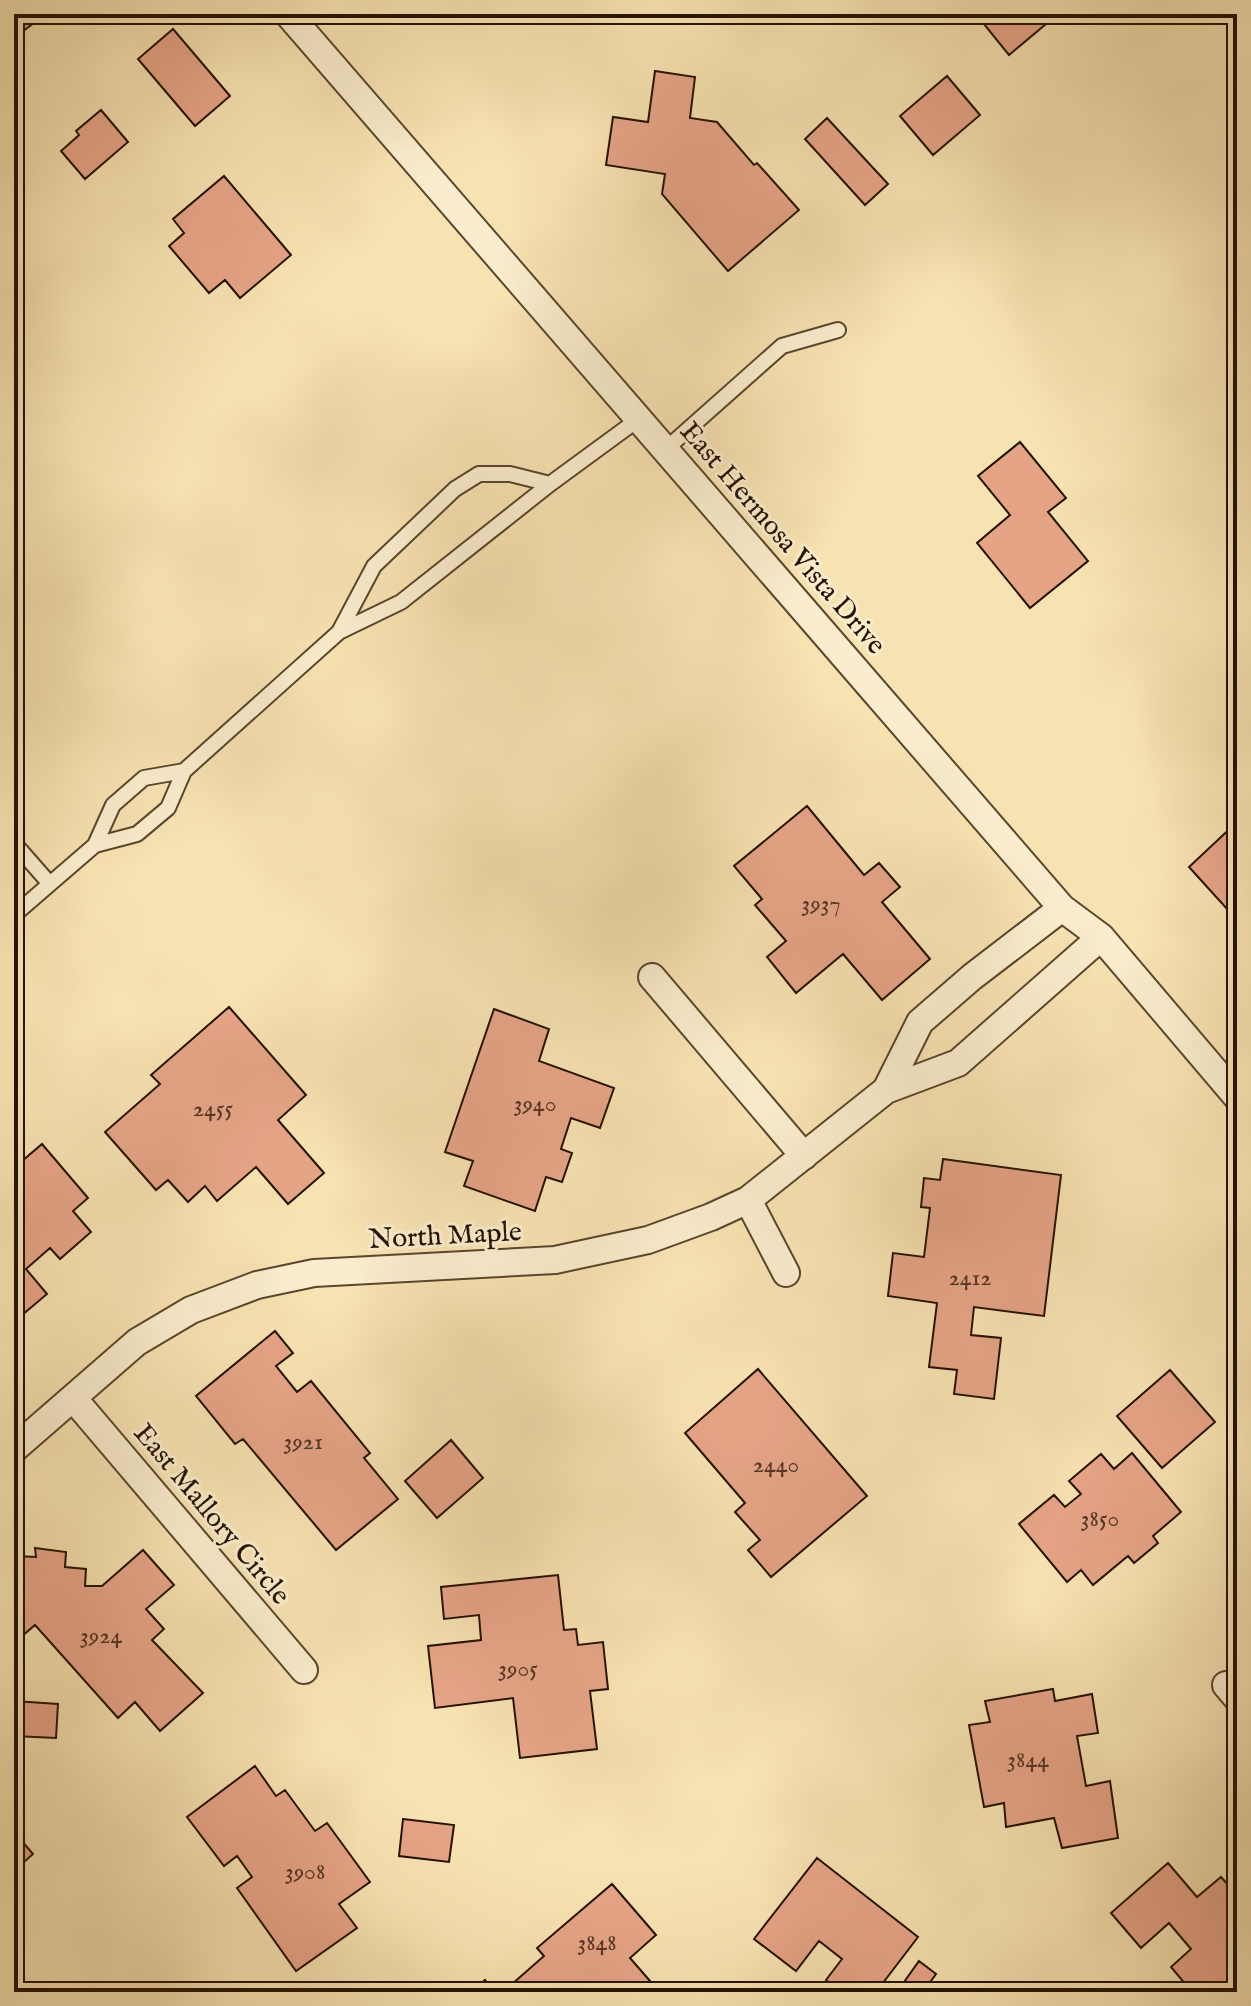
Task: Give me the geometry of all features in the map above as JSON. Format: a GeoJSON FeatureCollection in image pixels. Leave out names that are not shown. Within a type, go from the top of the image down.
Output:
{"type":"FeatureCollection","features":[{"type":"Feature","properties":{"kind":"street","name":"East Hermosa Vista Drive"},"geometry":{"type":"LineString","coordinates":[[288,14],[1062,908],[1101,937],[1237,1097]]}},
{"type":"Feature","properties":{"kind":"street","name":"North Maple"},"geometry":{"type":"LineString","coordinates":[[886,1090],[920,1022],[972,977],[1062,908]]}},
{"type":"Feature","properties":{"kind":"street","name":"North Maple"},"geometry":{"type":"LineString","coordinates":[[14,1449],[137,1342],[191,1310],[257,1285],[314,1273],[555,1260],[648,1240],[748,1200],[886,1090],[958,1063],[1101,937]]}},
{"type":"Feature","properties":{"kind":"street"},"geometry":{"type":"LineString","coordinates":[[652,977],[804,1156]]}},
{"type":"Feature","properties":{"kind":"street"},"geometry":{"type":"LineString","coordinates":[[748,1200],[786,1273]]}},
{"type":"Feature","properties":{"kind":"street","name":"East Mallory Circle"},"geometry":{"type":"LineString","coordinates":[[73,1398],[304,1670]]}},
{"type":"Feature","properties":{"kind":"lane"},"geometry":{"type":"LineString","coordinates":[[666,449],[782,346],[838,330]]}},
{"type":"Feature","properties":{"kind":"lane"},"geometry":{"type":"LineString","coordinates":[[95,845],[137,834],[168,808],[184,771],[339,632],[401,602],[550,484],[640,418]]}},
{"type":"Feature","properties":{"kind":"lane"},"geometry":{"type":"LineString","coordinates":[[339,632],[374,566],[455,489],[479,474],[510,474],[550,484]]}},
{"type":"Feature","properties":{"kind":"lane"},"geometry":{"type":"LineString","coordinates":[[14,915],[95,845],[113,805],[144,778],[184,771]]}},
{"type":"Feature","properties":{"kind":"lane"},"geometry":{"type":"LineString","coordinates":[[14,843],[50,884]]}},
{"type":"Feature","properties":{"kind":"building"},"geometry":{"type":"Polygon","coordinates":[[[14,14],[46,14],[19,34],[14,27],[14,14]]]}},
{"type":"Feature","properties":{"kind":"building"},"geometry":{"type":"Polygon","coordinates":[[[994,14],[1058,14],[1009,55],[983,23],[994,14]]]}},
{"type":"Feature","properties":{"kind":"building"},"geometry":{"type":"Polygon","coordinates":[[[173,29],[230,96],[195,126],[138,59],[173,29]]]}},
{"type":"Feature","properties":{"kind":"building"},"geometry":{"type":"Polygon","coordinates":[[[655,71],[695,77],[690,118],[717,122],[799,210],[728,271],[662,194],[665,174],[606,165],[613,117],[648,122],[655,71]]]}},
{"type":"Feature","properties":{"kind":"building"},"geometry":{"type":"Polygon","coordinates":[[[947,76],[980,115],[933,155],[900,116],[947,76]]]}},
{"type":"Feature","properties":{"kind":"building"},"geometry":{"type":"Polygon","coordinates":[[[101,110],[128,142],[85,179],[61,151],[79,135],[76,131],[101,110]]]}},
{"type":"Feature","properties":{"kind":"building"},"geometry":{"type":"Polygon","coordinates":[[[827,118],[888,184],[865,205],[805,139],[827,118]]]}},
{"type":"Feature","properties":{"kind":"building"},"geometry":{"type":"Polygon","coordinates":[[[224,176],[291,255],[240,298],[225,280],[209,293],[169,246],[184,233],[173,219],[224,176]]]}},
{"type":"Feature","properties":{"kind":"building"},"geometry":{"type":"Polygon","coordinates":[[[1020,442],[1066,498],[1048,512],[1088,561],[1030,608],[977,543],[1010,515],[978,476],[1020,442]]]}},
{"type":"Feature","properties":{"kind":"building"},"geometry":{"type":"Polygon","coordinates":[[[807,806],[864,875],[879,863],[900,887],[882,902],[930,959],[882,1000],[843,954],[796,993],[767,957],[786,941],[755,905],[762,899],[734,866],[807,806]]]}},
{"type":"Feature","properties":{"kind":"building"},"geometry":{"type":"Polygon","coordinates":[[[1237,824],[1237,920],[1189,867],[1237,824]]]}},
{"type":"Feature","properties":{"kind":"building"},"geometry":{"type":"Polygon","coordinates":[[[229,1007],[306,1095],[278,1120],[324,1173],[288,1204],[256,1167],[217,1201],[205,1186],[188,1202],[168,1180],[156,1190],[105,1132],[160,1084],[151,1075],[229,1007]]]}},
{"type":"Feature","properties":{"kind":"building"},"geometry":{"type":"Polygon","coordinates":[[[494,1009],[549,1029],[539,1061],[614,1088],[600,1128],[571,1118],[561,1149],[572,1153],[562,1182],[546,1177],[535,1211],[464,1186],[473,1161],[445,1152],[494,1009]]]}},
{"type":"Feature","properties":{"kind":"building"},"geometry":{"type":"Polygon","coordinates":[[[42,1144],[88,1198],[73,1211],[91,1232],[60,1259],[50,1248],[26,1269],[47,1294],[15,1321],[14,1152],[22,1161],[42,1144]]]}},
{"type":"Feature","properties":{"kind":"building"},"geometry":{"type":"Polygon","coordinates":[[[943,1159],[1061,1175],[1044,1316],[974,1307],[971,1335],[1001,1338],[994,1399],[954,1394],[957,1370],[929,1367],[937,1303],[888,1296],[893,1253],[924,1257],[930,1208],[921,1207],[924,1178],[940,1180],[943,1159]]]}},
{"type":"Feature","properties":{"kind":"building"},"geometry":{"type":"Polygon","coordinates":[[[275,1331],[293,1353],[276,1366],[297,1392],[311,1381],[370,1453],[364,1458],[398,1499],[336,1550],[243,1439],[235,1444],[196,1396],[275,1331]]]}},
{"type":"Feature","properties":{"kind":"building"},"geometry":{"type":"Polygon","coordinates":[[[758,1369],[867,1496],[771,1577],[748,1550],[760,1540],[735,1512],[745,1503],[685,1433],[758,1369]]]}},
{"type":"Feature","properties":{"kind":"building"},"geometry":{"type":"Polygon","coordinates":[[[1170,1370],[1215,1422],[1162,1468],[1117,1416],[1170,1370]]]}},
{"type":"Feature","properties":{"kind":"building"},"geometry":{"type":"Polygon","coordinates":[[[451,1440],[483,1478],[437,1518],[405,1481],[451,1440]]]}},
{"type":"Feature","properties":{"kind":"building"},"geometry":{"type":"Polygon","coordinates":[[[1132,1453],[1181,1512],[1153,1536],[1158,1543],[1134,1563],[1128,1556],[1093,1585],[1081,1570],[1067,1582],[1019,1524],[1054,1495],[1065,1507],[1081,1494],[1069,1481],[1101,1454],[1114,1469],[1132,1453]]]}},
{"type":"Feature","properties":{"kind":"building"},"geometry":{"type":"Polygon","coordinates":[[[35,1548],[66,1552],[65,1567],[86,1569],[85,1586],[102,1586],[143,1550],[174,1585],[146,1609],[164,1629],[152,1640],[203,1693],[160,1731],[135,1702],[118,1718],[35,1625],[14,1643],[16,1556],[36,1557],[35,1548]]]}},
{"type":"Feature","properties":{"kind":"building"},"geometry":{"type":"Polygon","coordinates":[[[558,1575],[564,1630],[576,1629],[578,1645],[603,1642],[608,1689],[590,1691],[597,1749],[520,1758],[513,1698],[435,1708],[428,1646],[481,1640],[479,1615],[444,1619],[441,1587],[558,1575]]]}},
{"type":"Feature","properties":{"kind":"building"},"geometry":{"type":"Polygon","coordinates":[[[1053,1689],[1055,1701],[1092,1694],[1098,1733],[1077,1736],[1086,1786],[1110,1781],[1118,1838],[1062,1848],[1054,1818],[1006,1827],[1004,1803],[984,1807],[969,1725],[990,1722],[985,1701],[1053,1689]]]}},
{"type":"Feature","properties":{"kind":"building"},"geometry":{"type":"Polygon","coordinates":[[[14,1701],[58,1704],[56,1738],[14,1736],[14,1701]]]}},
{"type":"Feature","properties":{"kind":"building"},"geometry":{"type":"Polygon","coordinates":[[[255,1766],[276,1796],[285,1790],[315,1831],[327,1823],[370,1882],[339,1904],[357,1928],[296,1971],[237,1888],[252,1877],[237,1856],[224,1866],[187,1817],[255,1766]]]}},
{"type":"Feature","properties":{"kind":"building"},"geometry":{"type":"Polygon","coordinates":[[[403,1819],[454,1825],[449,1862],[399,1856],[403,1819]]]}},
{"type":"Feature","properties":{"kind":"building"},"geometry":{"type":"Polygon","coordinates":[[[14,1832],[33,1854],[14,1871],[14,1832]]]}},
{"type":"Feature","properties":{"kind":"building"},"geometry":{"type":"Polygon","coordinates":[[[817,1858],[918,1937],[876,1992],[837,1992],[839,1990],[826,1980],[842,1959],[819,1941],[796,1971],[754,1939],[817,1858]]]}},
{"type":"Feature","properties":{"kind":"building"},"geometry":{"type":"Polygon","coordinates":[[[1168,1863],[1197,1897],[1221,1877],[1237,1895],[1237,1992],[1227,1989],[1224,1992],[1192,1992],[1171,1967],[1191,1949],[1169,1923],[1141,1948],[1111,1913],[1168,1863]]]}},
{"type":"Feature","properties":{"kind":"building"},"geometry":{"type":"Polygon","coordinates":[[[612,1884],[656,1935],[630,1958],[650,1981],[637,1992],[503,1992],[544,1956],[537,1948],[612,1884]]]}},
{"type":"Feature","properties":{"kind":"building"},"geometry":{"type":"Polygon","coordinates":[[[919,1961],[936,1974],[923,1992],[897,1992],[919,1961]]]}},
{"type":"Feature","properties":{"kind":"building"},"geometry":{"type":"Polygon","coordinates":[[[485,1980],[495,1992],[471,1992],[485,1980]]]}}]}
